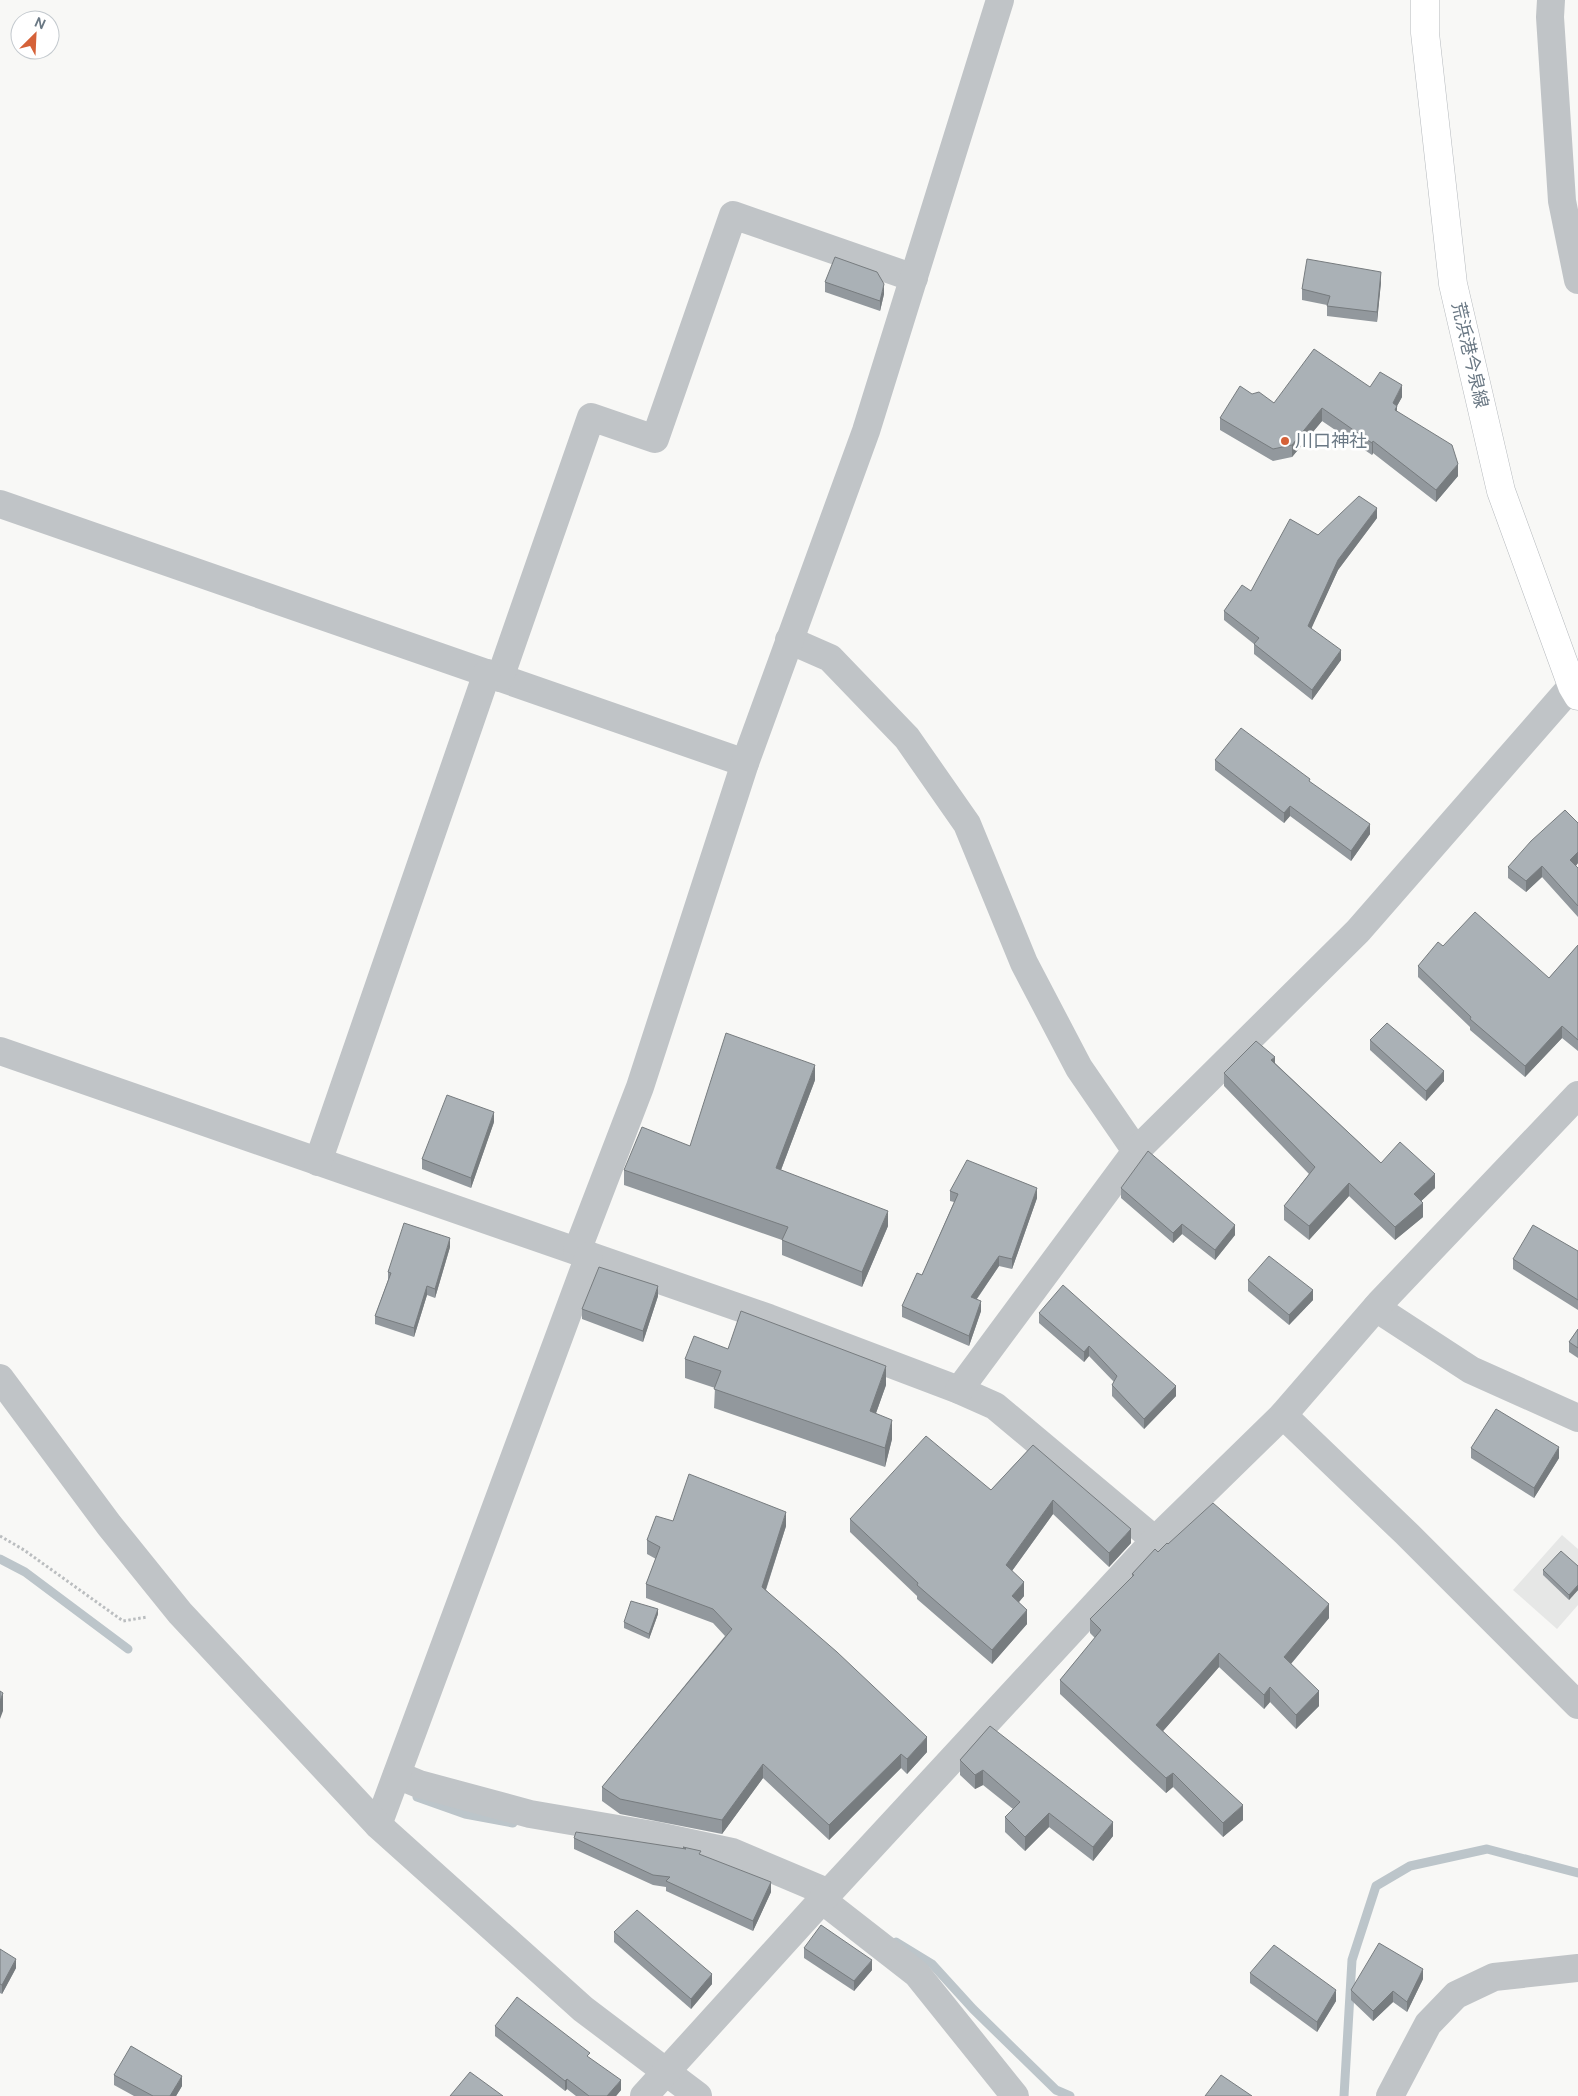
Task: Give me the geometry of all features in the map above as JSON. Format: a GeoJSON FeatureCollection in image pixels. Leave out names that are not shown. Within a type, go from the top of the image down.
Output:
{"type":"FeatureCollection","features":[{"type":"Feature","properties":{"kind":"main road","name":"荒浜港今泉線"},"geometry":{"type":"LineString","coordinates":[[1425,0],[1425,33],[1453,284],[1502,491],[1575,691]]}},
{"type":"Feature","properties":{"kind":"street"},"geometry":{"type":"LineString","coordinates":[[378,1825],[408,1780],[640,1087],[745,763],[866,431],[1000,0]]}},
{"type":"Feature","properties":{"kind":"street"},"geometry":{"type":"LineString","coordinates":[[1551,0],[1550,17],[1562,201],[1578,280]]}},
{"type":"Feature","properties":{"kind":"street"},"geometry":{"type":"LineString","coordinates":[[318,1162],[494,676],[591,417],[655,439],[733,215],[914,278]]}},
{"type":"Feature","properties":{"kind":"street"},"geometry":{"type":"LineString","coordinates":[[0,504],[745,763]]}},
{"type":"Feature","properties":{"kind":"street"},"geometry":{"type":"LineString","coordinates":[[789,640],[830,658],[907,738],[968,824],[1024,963],[1079,1068],[1136,1150]]}},
{"type":"Feature","properties":{"kind":"street"},"geometry":{"type":"LineString","coordinates":[[960,1390],[1136,1150],[1358,931],[1575,691]]}},
{"type":"Feature","properties":{"kind":"street"},"geometry":{"type":"LineString","coordinates":[[0,1051],[769,1318],[960,1390],[995,1406],[1156,1540]]}},
{"type":"Feature","properties":{"kind":"street"},"geometry":{"type":"LineString","coordinates":[[644,2096],[668,2072],[826,1896],[1156,1540],[1283,1415],[1376,1308],[1578,1095]]}},
{"type":"Feature","properties":{"kind":"street"},"geometry":{"type":"LineString","coordinates":[[1376,1308],[1471,1370],[1578,1418]]}},
{"type":"Feature","properties":{"kind":"street"},"geometry":{"type":"LineString","coordinates":[[0,1378],[109,1525],[180,1613],[378,1825],[582,2009],[698,2096]]}},
{"type":"Feature","properties":{"kind":"street"},"geometry":{"type":"LineString","coordinates":[[1283,1415],[1406,1532],[1578,1705]]}},
{"type":"Feature","properties":{"kind":"street"},"geometry":{"type":"LineString","coordinates":[[408,1780],[530,1814],[653,1835],[732,1852],[826,1896],[917,1974],[1015,2096]]}},
{"type":"Feature","properties":{"kind":"street"},"geometry":{"type":"LineString","coordinates":[[1390,2096],[1428,2024],[1456,1995],[1494,1977],[1578,1968]]}},
{"type":"Feature","properties":{"kind":"path"},"geometry":{"type":"LineString","coordinates":[[0,1536],[24,1550],[123,1621],[180,1613]]}},
{"type":"Feature","properties":{"kind":"shaded area"},"geometry":{"type":"Polygon","coordinates":[[[1562,1535],[1578,1549],[1578,1605],[1557,1629],[1513,1590],[1562,1535]]]}},
{"type":"Feature","properties":{"kind":"building"},"geometry":{"type":"Polygon","coordinates":[[[835,257],[877,272],[884,284],[880,301],[825,282],[835,257]]]}},
{"type":"Feature","properties":{"kind":"building"},"geometry":{"type":"Polygon","coordinates":[[[1307,259],[1381,272],[1377,312],[1327,306],[1330,296],[1302,289],[1307,259]]]}},
{"type":"Feature","properties":{"kind":"building"},"geometry":{"type":"Polygon","coordinates":[[[1314,349],[1370,387],[1380,372],[1402,385],[1393,403],[1397,406],[1395,410],[1452,445],[1458,464],[1436,490],[1373,441],[1372,443],[1322,408],[1292,445],[1273,449],[1220,418],[1240,386],[1252,394],[1259,392],[1274,403],[1314,349]]]}},
{"type":"Feature","properties":{"kind":"building"},"geometry":{"type":"Polygon","coordinates":[[[1359,496],[1377,508],[1338,560],[1308,626],[1341,650],[1312,690],[1254,644],[1259,638],[1224,611],[1242,585],[1251,591],[1290,519],[1318,535],[1359,496]]]}},
{"type":"Feature","properties":{"kind":"building"},"geometry":{"type":"Polygon","coordinates":[[[1241,728],[1310,779],[1309,781],[1370,824],[1351,851],[1290,806],[1284,813],[1215,760],[1241,728]]]}},
{"type":"Feature","properties":{"kind":"building"},"geometry":{"type":"Polygon","coordinates":[[[1565,810],[1578,823],[1578,852],[1570,860],[1578,868],[1578,906],[1542,866],[1526,881],[1508,867],[1531,841],[1565,810]]]}},
{"type":"Feature","properties":{"kind":"building"},"geometry":{"type":"Polygon","coordinates":[[[1475,912],[1549,978],[1578,945],[1578,1040],[1562,1026],[1525,1066],[1470,1019],[1471,1017],[1418,966],[1438,942],[1443,946],[1475,912]]]}},
{"type":"Feature","properties":{"kind":"building"},"geometry":{"type":"Polygon","coordinates":[[[1387,1023],[1444,1071],[1426,1091],[1370,1040],[1387,1023]]]}},
{"type":"Feature","properties":{"kind":"building"},"geometry":{"type":"Polygon","coordinates":[[[726,1033],[815,1065],[776,1168],[888,1211],[862,1272],[782,1240],[788,1227],[624,1170],[642,1127],[690,1146],[726,1033]]]}},
{"type":"Feature","properties":{"kind":"building"},"geometry":{"type":"Polygon","coordinates":[[[1256,1041],[1275,1057],[1271,1060],[1381,1163],[1400,1142],[1435,1174],[1414,1194],[1423,1203],[1395,1227],[1349,1183],[1309,1226],[1284,1206],[1315,1167],[1224,1073],[1256,1041]]]}},
{"type":"Feature","properties":{"kind":"building"},"geometry":{"type":"Polygon","coordinates":[[[447,1095],[494,1112],[471,1178],[422,1159],[447,1095]]]}},
{"type":"Feature","properties":{"kind":"building"},"geometry":{"type":"Polygon","coordinates":[[[1148,1151],[1235,1225],[1215,1250],[1182,1224],[1173,1233],[1121,1188],[1148,1151]]]}},
{"type":"Feature","properties":{"kind":"building"},"geometry":{"type":"Polygon","coordinates":[[[967,1160],[1037,1188],[1012,1259],[999,1256],[971,1297],[981,1301],[969,1336],[902,1306],[917,1273],[922,1275],[958,1194],[950,1191],[967,1160]]]}},
{"type":"Feature","properties":{"kind":"building"},"geometry":{"type":"Polygon","coordinates":[[[404,1223],[450,1238],[435,1289],[427,1286],[414,1328],[375,1316],[391,1273],[388,1272],[404,1223]]]}},
{"type":"Feature","properties":{"kind":"building"},"geometry":{"type":"Polygon","coordinates":[[[1533,1225],[1578,1251],[1578,1300],[1513,1259],[1533,1225]]]}},
{"type":"Feature","properties":{"kind":"building"},"geometry":{"type":"Polygon","coordinates":[[[1269,1256],[1313,1290],[1289,1315],[1248,1280],[1269,1256]]]}},
{"type":"Feature","properties":{"kind":"building"},"geometry":{"type":"Polygon","coordinates":[[[599,1267],[658,1286],[643,1331],[582,1309],[599,1267]]]}},
{"type":"Feature","properties":{"kind":"building"},"geometry":{"type":"Polygon","coordinates":[[[1063,1285],[1176,1386],[1144,1419],[1112,1385],[1117,1376],[1089,1346],[1084,1352],[1039,1313],[1063,1285]]]}},
{"type":"Feature","properties":{"kind":"building"},"geometry":{"type":"Polygon","coordinates":[[[741,1311],[886,1366],[870,1411],[892,1420],[885,1448],[714,1389],[721,1371],[685,1359],[694,1336],[728,1349],[741,1311]]]}},
{"type":"Feature","properties":{"kind":"building"},"geometry":{"type":"Polygon","coordinates":[[[1578,1329],[1578,1348],[1569,1342],[1578,1329]]]}},
{"type":"Feature","properties":{"kind":"building"},"geometry":{"type":"Polygon","coordinates":[[[1496,1409],[1559,1447],[1534,1488],[1471,1448],[1496,1409]]]}},
{"type":"Feature","properties":{"kind":"building"},"geometry":{"type":"Polygon","coordinates":[[[926,1436],[991,1490],[1033,1445],[1131,1529],[1109,1553],[1053,1500],[1006,1565],[1024,1582],[1012,1596],[1027,1610],[992,1650],[917,1585],[918,1583],[850,1519],[926,1436]]]}},
{"type":"Feature","properties":{"kind":"building"},"geometry":{"type":"Polygon","coordinates":[[[689,1474],[786,1512],[762,1587],[837,1652],[927,1737],[907,1759],[901,1754],[829,1825],[763,1764],[722,1820],[620,1799],[602,1787],[732,1629],[713,1609],[646,1584],[660,1547],[647,1540],[656,1516],[673,1521],[689,1474]]]}},
{"type":"Feature","properties":{"kind":"building"},"geometry":{"type":"Polygon","coordinates":[[[1213,1503],[1329,1604],[1284,1657],[1319,1691],[1296,1715],[1270,1687],[1264,1695],[1219,1653],[1156,1725],[1243,1805],[1223,1823],[1173,1773],[1166,1778],[1060,1680],[1101,1630],[1090,1619],[1134,1575],[1132,1574],[1155,1549],[1158,1552],[1213,1503]]]}},
{"type":"Feature","properties":{"kind":"building"},"geometry":{"type":"Polygon","coordinates":[[[1561,1551],[1578,1566],[1578,1585],[1569,1595],[1543,1570],[1561,1551]]]}},
{"type":"Feature","properties":{"kind":"building"},"geometry":{"type":"Polygon","coordinates":[[[631,1601],[658,1609],[649,1634],[624,1622],[631,1601]]]}},
{"type":"Feature","properties":{"kind":"building"},"geometry":{"type":"Polygon","coordinates":[[[990,1726],[1113,1822],[1093,1847],[1049,1813],[1025,1837],[1005,1817],[1020,1802],[983,1770],[975,1775],[960,1760],[990,1726]]]}},
{"type":"Feature","properties":{"kind":"building"},"geometry":{"type":"Polygon","coordinates":[[[576,1832],[701,1851],[699,1854],[771,1882],[753,1921],[666,1881],[670,1877],[653,1875],[574,1838],[576,1832]]]}},
{"type":"Feature","properties":{"kind":"building"},"geometry":{"type":"Polygon","coordinates":[[[637,1910],[712,1974],[691,1999],[614,1932],[637,1910]]]}},
{"type":"Feature","properties":{"kind":"building"},"geometry":{"type":"Polygon","coordinates":[[[821,1925],[872,1960],[854,1981],[804,1948],[821,1925]]]}},
{"type":"Feature","properties":{"kind":"building"},"geometry":{"type":"Polygon","coordinates":[[[1379,1943],[1423,1969],[1407,2002],[1393,1991],[1373,2011],[1351,1990],[1379,1943]]]}},
{"type":"Feature","properties":{"kind":"building"},"geometry":{"type":"Polygon","coordinates":[[[1274,1945],[1336,1990],[1317,2022],[1250,1973],[1274,1945]]]}},
{"type":"Feature","properties":{"kind":"building"},"geometry":{"type":"Polygon","coordinates":[[[0,1949],[16,1959],[2,1985],[0,1984],[0,1949]]]}},
{"type":"Feature","properties":{"kind":"building"},"geometry":{"type":"Polygon","coordinates":[[[517,1997],[590,2053],[587,2056],[621,2080],[607,2096],[589,2096],[567,2079],[565,2081],[495,2026],[517,1997]]]}},
{"type":"Feature","properties":{"kind":"building"},"geometry":{"type":"Polygon","coordinates":[[[131,2046],[182,2076],[170,2096],[153,2096],[114,2075],[131,2046]]]}},
{"type":"Feature","properties":{"kind":"building"},"geometry":{"type":"Polygon","coordinates":[[[470,2072],[503,2096],[450,2096],[470,2072]]]}},
{"type":"Feature","properties":{"kind":"building"},"geometry":{"type":"Polygon","coordinates":[[[1221,2075],[1252,2096],[1205,2096],[1221,2075]]]}},
{"type":"Feature","properties":{"kind":"waterway"},"geometry":{"type":"LineString","coordinates":[[0,1559],[25,1572],[128,1649]]}},
{"type":"Feature","properties":{"kind":"waterway"},"geometry":{"type":"LineString","coordinates":[[417,1797],[465,1814],[513,1823]]}},
{"type":"Feature","properties":{"kind":"waterway"},"geometry":{"type":"LineString","coordinates":[[1344,2096],[1352,1960],[1376,1886],[1410,1866],[1487,1849],[1578,1873]]}},
{"type":"Feature","properties":{"kind":"waterway"},"geometry":{"type":"LineString","coordinates":[[896,1942],[932,1964],[973,2009],[1056,2090],[1070,2096]]}},
{"type":"Feature","properties":{"kind":"place","name":"川口神社"},"geometry":{"type":"Point","coordinates":[1285,441]}}]}
